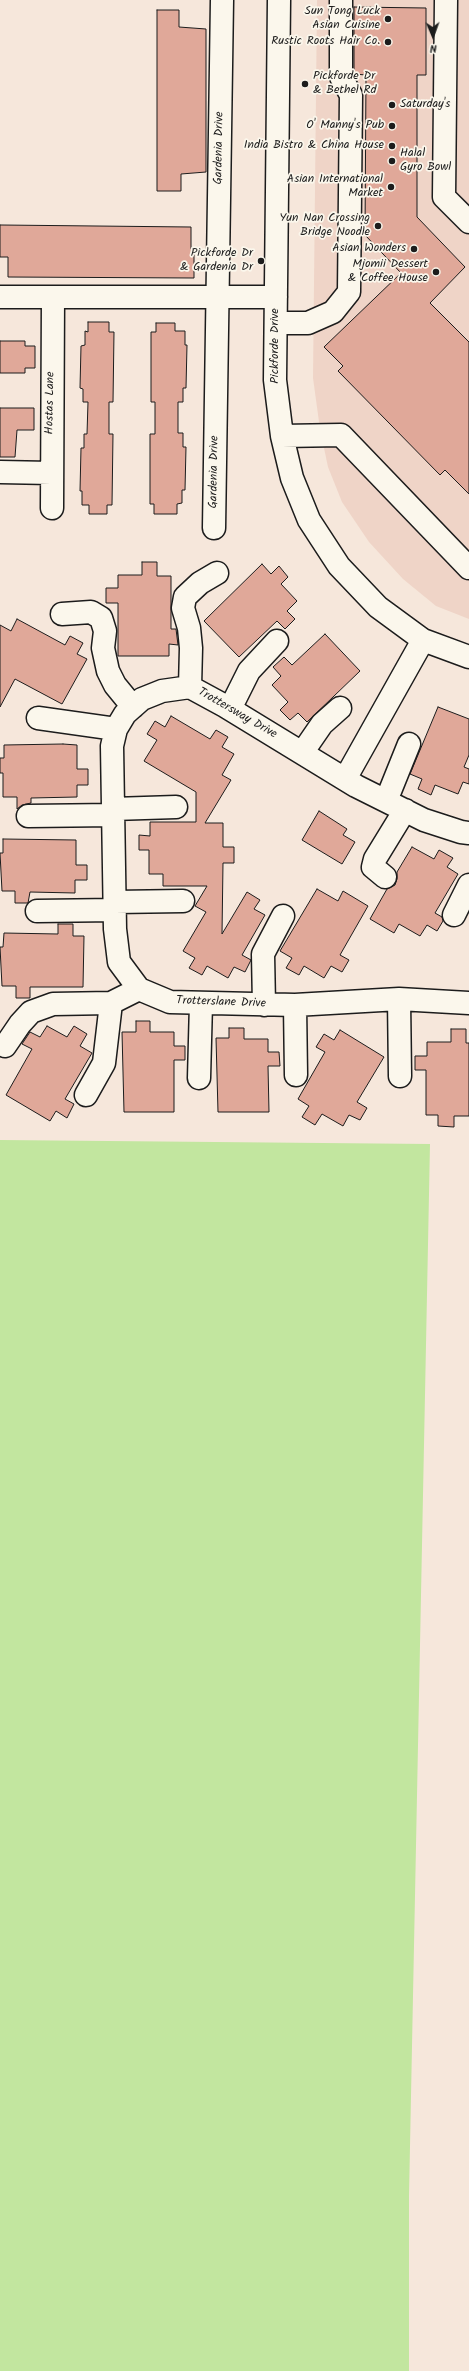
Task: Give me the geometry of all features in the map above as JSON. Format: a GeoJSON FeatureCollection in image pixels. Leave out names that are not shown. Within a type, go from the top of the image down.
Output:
{"type":"FeatureCollection","features":[{"type":"Feature","properties":{"kind":"street","name":"Gardenia Drive"},"geometry":{"type":"LineString","coordinates":[[214,528],[222,0]]}},
{"type":"Feature","properties":{"kind":"street","name":"Pickforde Drive"},"geometry":{"type":"LineString","coordinates":[[279,0],[275,380],[282,436],[292,478],[309,520],[339,566],[378,607],[423,640],[469,658]]}},
{"type":"Feature","properties":{"kind":"street"},"geometry":{"type":"LineString","coordinates":[[276,323],[308,323],[333,312],[349,292],[351,95],[342,76],[341,0]]}},
{"type":"Feature","properties":{"kind":"street"},"geometry":{"type":"LineString","coordinates":[[446,0],[444,197],[469,222]]}},
{"type":"Feature","properties":{"kind":"street"},"geometry":{"type":"LineString","coordinates":[[0,297],[276,296]]}},
{"type":"Feature","properties":{"kind":"street","name":"Hostas Lane"},"geometry":{"type":"LineString","coordinates":[[52,508],[50,473],[53,297]]}},
{"type":"Feature","properties":{"kind":"street"},"geometry":{"type":"LineString","coordinates":[[282,436],[341,435],[469,568]]}},
{"type":"Feature","properties":{"kind":"street"},"geometry":{"type":"LineString","coordinates":[[0,472],[50,473]]}},
{"type":"Feature","properties":{"kind":"street"},"geometry":{"type":"LineString","coordinates":[[190,687],[192,648],[189,628],[183,608],[185,597],[200,583],[216,573]]}},
{"type":"Feature","properties":{"kind":"street"},"geometry":{"type":"LineString","coordinates":[[5,1046],[20,1024],[31,1012],[53,1004],[111,1003],[139,989],[119,962],[115,906],[112,746],[125,716],[115,685],[108,671],[103,648],[105,631],[101,618],[91,612],[62,614]]}},
{"type":"Feature","properties":{"kind":"street"},"geometry":{"type":"LineString","coordinates":[[345,779],[423,640]]}},
{"type":"Feature","properties":{"kind":"street"},"geometry":{"type":"LineString","coordinates":[[230,709],[249,671],[277,641]]}},
{"type":"Feature","properties":{"kind":"street","name":"Trottersway Drive"},"geometry":{"type":"LineString","coordinates":[[125,716],[142,699],[162,691],[190,687],[230,709],[345,779],[395,806],[424,820],[461,832],[469,833]]}},
{"type":"Feature","properties":{"kind":"street"},"geometry":{"type":"LineString","coordinates":[[302,753],[322,724],[340,708]]}},
{"type":"Feature","properties":{"kind":"street"},"geometry":{"type":"LineString","coordinates":[[38,718],[125,716]]}},
{"type":"Feature","properties":{"kind":"street"},"geometry":{"type":"LineString","coordinates":[[385,877],[373,867],[374,859],[395,806],[410,744]]}},
{"type":"Feature","properties":{"kind":"street"},"geometry":{"type":"LineString","coordinates":[[28,816],[114,812],[176,807]]}},
{"type":"Feature","properties":{"kind":"street"},"geometry":{"type":"LineString","coordinates":[[454,915],[469,885]]}},
{"type":"Feature","properties":{"kind":"street"},"geometry":{"type":"LineString","coordinates":[[38,911],[183,901]]}},
{"type":"Feature","properties":{"kind":"street"},"geometry":{"type":"LineString","coordinates":[[264,1005],[264,954],[283,916]]}},
{"type":"Feature","properties":{"kind":"street","name":"Trotterslane Drive"},"geometry":{"type":"LineString","coordinates":[[139,989],[170,1002],[295,1005],[399,999],[469,1003]]}},
{"type":"Feature","properties":{"kind":"street"},"geometry":{"type":"LineString","coordinates":[[399,999],[400,1076]]}},
{"type":"Feature","properties":{"kind":"street"},"geometry":{"type":"LineString","coordinates":[[86,1095],[104,1063],[111,1003]]}},
{"type":"Feature","properties":{"kind":"street"},"geometry":{"type":"LineString","coordinates":[[199,1078],[201,1003]]}},
{"type":"Feature","properties":{"kind":"street"},"geometry":{"type":"LineString","coordinates":[[295,1005],[296,1075]]}},
{"type":"Feature","properties":{"kind":"shaded area"},"geometry":{"type":"Polygon","coordinates":[[[317,0],[469,0],[469,619],[436,606],[403,579],[369,542],[342,502],[328,467],[320,429],[313,378],[317,0]]]}},
{"type":"Feature","properties":{"kind":"green space"},"geometry":{"type":"Polygon","coordinates":[[[0,1140],[430,1144],[409,2196],[409,2371],[0,2371],[0,1140]]]}},
{"type":"Feature","properties":{"kind":"building"},"geometry":{"type":"Polygon","coordinates":[[[354,7],[426,8],[426,75],[417,75],[417,217],[465,267],[430,303],[469,342],[469,494],[445,470],[440,475],[338,371],[343,366],[324,347],[401,273],[365,235],[366,75],[354,74],[354,7]]]}},
{"type":"Feature","properties":{"kind":"building"},"geometry":{"type":"Polygon","coordinates":[[[157,10],[179,10],[179,27],[206,29],[206,172],[181,174],[181,191],[157,191],[157,10]]]}},
{"type":"Feature","properties":{"kind":"building"},"geometry":{"type":"Polygon","coordinates":[[[0,225],[191,227],[191,249],[194,249],[194,278],[8,277],[8,257],[0,257],[0,225]]]}},
{"type":"Feature","properties":{"kind":"building"},"geometry":{"type":"Polygon","coordinates":[[[88,322],[109,322],[109,332],[114,332],[113,402],[109,402],[109,434],[113,434],[112,505],[107,505],[107,514],[89,514],[89,505],[82,505],[82,491],[80,491],[81,448],[84,448],[84,434],[87,434],[88,402],[83,402],[83,389],[80,388],[81,346],[85,345],[85,331],[88,332],[88,322]]]}},
{"type":"Feature","properties":{"kind":"building"},"geometry":{"type":"Polygon","coordinates":[[[156,323],[175,323],[175,331],[185,331],[185,345],[187,345],[186,388],[183,388],[183,402],[178,402],[178,433],[183,433],[183,447],[186,447],[185,490],[182,490],[182,503],[177,504],[177,514],[154,514],[154,504],[150,504],[150,434],[155,434],[155,402],[151,402],[151,332],[156,332],[156,323]]]}},
{"type":"Feature","properties":{"kind":"building"},"geometry":{"type":"Polygon","coordinates":[[[0,341],[25,341],[25,346],[35,346],[35,368],[25,368],[25,373],[0,373],[0,341]]]}},
{"type":"Feature","properties":{"kind":"building"},"geometry":{"type":"Polygon","coordinates":[[[0,408],[34,408],[34,430],[17,430],[15,457],[0,457],[0,408]]]}},
{"type":"Feature","properties":{"kind":"building"},"geometry":{"type":"Polygon","coordinates":[[[142,562],[157,562],[157,576],[171,576],[171,629],[176,629],[178,645],[169,644],[169,656],[118,656],[118,603],[106,603],[106,588],[118,588],[118,575],[142,575],[142,562]]]}},
{"type":"Feature","properties":{"kind":"building"},"geometry":{"type":"Polygon","coordinates":[[[262,564],[271,574],[279,566],[288,577],[281,584],[297,601],[287,611],[295,619],[285,629],[277,621],[239,657],[204,621],[262,564]]]}},
{"type":"Feature","properties":{"kind":"building"},"geometry":{"type":"Polygon","coordinates":[[[17,619],[65,645],[70,636],[83,643],[77,654],[87,659],[62,704],[15,679],[0,707],[0,625],[11,631],[17,619]]]}},
{"type":"Feature","properties":{"kind":"building"},"geometry":{"type":"Polygon","coordinates":[[[325,634],[360,671],[307,722],[298,713],[290,720],[280,710],[288,702],[272,685],[281,676],[273,667],[284,657],[292,665],[325,634]]]}},
{"type":"Feature","properties":{"kind":"building"},"geometry":{"type":"Polygon","coordinates":[[[438,707],[469,719],[469,755],[464,767],[469,769],[469,784],[463,782],[458,794],[435,785],[431,795],[418,789],[422,779],[410,774],[438,707]]]}},
{"type":"Feature","properties":{"kind":"building"},"geometry":{"type":"Polygon","coordinates":[[[171,716],[210,739],[216,730],[228,737],[222,747],[234,754],[222,775],[231,780],[205,823],[223,823],[223,847],[234,847],[234,863],[223,863],[222,934],[247,892],[260,900],[254,909],[265,915],[242,955],[251,960],[245,972],[234,967],[228,978],[207,966],[202,975],[189,968],[195,958],[183,951],[206,912],[195,906],[207,886],[163,886],[163,874],[149,874],[149,850],[139,850],[139,835],[150,836],[150,822],[196,822],[196,792],[144,761],[157,740],[147,734],[155,721],[165,727],[171,716]]]}},
{"type":"Feature","properties":{"kind":"building"},"geometry":{"type":"Polygon","coordinates":[[[4,745],[77,745],[77,769],[88,769],[88,785],[77,785],[77,797],[31,798],[31,803],[22,805],[17,809],[17,797],[3,797],[3,773],[0,773],[0,758],[4,758],[4,745]]]}},
{"type":"Feature","properties":{"kind":"building"},"geometry":{"type":"Polygon","coordinates":[[[319,811],[347,829],[343,835],[355,842],[342,864],[302,840],[319,811]]]}},
{"type":"Feature","properties":{"kind":"building"},"geometry":{"type":"Polygon","coordinates":[[[3,839],[76,840],[76,865],[87,865],[87,880],[75,880],[75,893],[30,892],[28,903],[15,903],[15,891],[2,891],[0,853],[3,853],[3,839]]]}},
{"type":"Feature","properties":{"kind":"building"},"geometry":{"type":"Polygon","coordinates":[[[412,847],[434,859],[439,850],[453,858],[447,867],[458,874],[435,913],[442,917],[443,921],[437,931],[427,925],[420,936],[399,924],[394,933],[370,919],[387,889],[395,885],[397,872],[412,847]]]}},
{"type":"Feature","properties":{"kind":"building"},"geometry":{"type":"Polygon","coordinates":[[[317,889],[338,901],[343,891],[368,906],[340,955],[349,960],[342,972],[331,966],[324,978],[304,966],[299,975],[286,968],[292,958],[280,951],[317,889]]]}},
{"type":"Feature","properties":{"kind":"building"},"geometry":{"type":"Polygon","coordinates":[[[58,924],[73,924],[73,936],[84,936],[83,987],[30,987],[30,998],[16,998],[16,986],[2,986],[0,947],[3,947],[4,933],[58,934],[58,924]]]}},
{"type":"Feature","properties":{"kind":"building"},"geometry":{"type":"Polygon","coordinates":[[[136,1021],[150,1021],[150,1032],[174,1032],[174,1046],[185,1046],[185,1060],[174,1060],[174,1112],[124,1112],[122,1032],[136,1032],[136,1021]]]}},
{"type":"Feature","properties":{"kind":"building"},"geometry":{"type":"Polygon","coordinates":[[[47,1026],[67,1037],[74,1026],[87,1034],[80,1046],[92,1053],[65,1099],[74,1104],[67,1118],[56,1111],[50,1121],[6,1095],[32,1049],[22,1044],[30,1032],[40,1037],[47,1026]]]}},
{"type":"Feature","properties":{"kind":"building"},"geometry":{"type":"Polygon","coordinates":[[[229,1028],[244,1028],[244,1039],[268,1039],[268,1052],[279,1052],[280,1066],[268,1066],[269,1112],[218,1112],[216,1038],[229,1038],[229,1028]]]}},
{"type":"Feature","properties":{"kind":"building"},"geometry":{"type":"Polygon","coordinates":[[[451,1029],[466,1029],[466,1043],[469,1043],[469,1116],[454,1116],[454,1127],[438,1126],[438,1115],[426,1115],[426,1070],[415,1070],[415,1056],[427,1056],[427,1042],[451,1042],[451,1029]]]}},
{"type":"Feature","properties":{"kind":"building"},"geometry":{"type":"Polygon","coordinates":[[[340,1030],[384,1057],[357,1102],[367,1108],[360,1120],[349,1115],[343,1126],[322,1114],[315,1125],[302,1117],[309,1106],[298,1099],[325,1052],[316,1047],[324,1034],[334,1040],[340,1030]]]}},
{"type":"Feature","properties":{"kind":"place","name":"Sun Tong Luck Asian Cuisine"},"geometry":{"type":"Point","coordinates":[388,19]}},
{"type":"Feature","properties":{"kind":"place","name":"Rustic Roots Hair Co."},"geometry":{"type":"Point","coordinates":[388,42]}},
{"type":"Feature","properties":{"kind":"place","name":"Pickforde Dr & Bethel Rd"},"geometry":{"type":"Point","coordinates":[305,84]}},
{"type":"Feature","properties":{"kind":"place","name":"Saturday's"},"geometry":{"type":"Point","coordinates":[392,105]}},
{"type":"Feature","properties":{"kind":"place","name":"O' Manny's Pub"},"geometry":{"type":"Point","coordinates":[392,126]}},
{"type":"Feature","properties":{"kind":"place","name":"India Bistro & China House"},"geometry":{"type":"Point","coordinates":[392,146]}},
{"type":"Feature","properties":{"kind":"place","name":"Halal Gyro Bowl"},"geometry":{"type":"Point","coordinates":[392,161]}},
{"type":"Feature","properties":{"kind":"place","name":"Asian International Market"},"geometry":{"type":"Point","coordinates":[391,187]}},
{"type":"Feature","properties":{"kind":"place","name":"Yun Nan Crossing Bridge Noodle"},"geometry":{"type":"Point","coordinates":[378,226]}},
{"type":"Feature","properties":{"kind":"place","name":"Asian Wonders"},"geometry":{"type":"Point","coordinates":[414,249]}},
{"type":"Feature","properties":{"kind":"place","name":"Pickforde Dr & Gardenia Dr"},"geometry":{"type":"Point","coordinates":[261,261]}},
{"type":"Feature","properties":{"kind":"place","name":"Mjomii Dessert & Coffee House"},"geometry":{"type":"Point","coordinates":[436,272]}}]}
